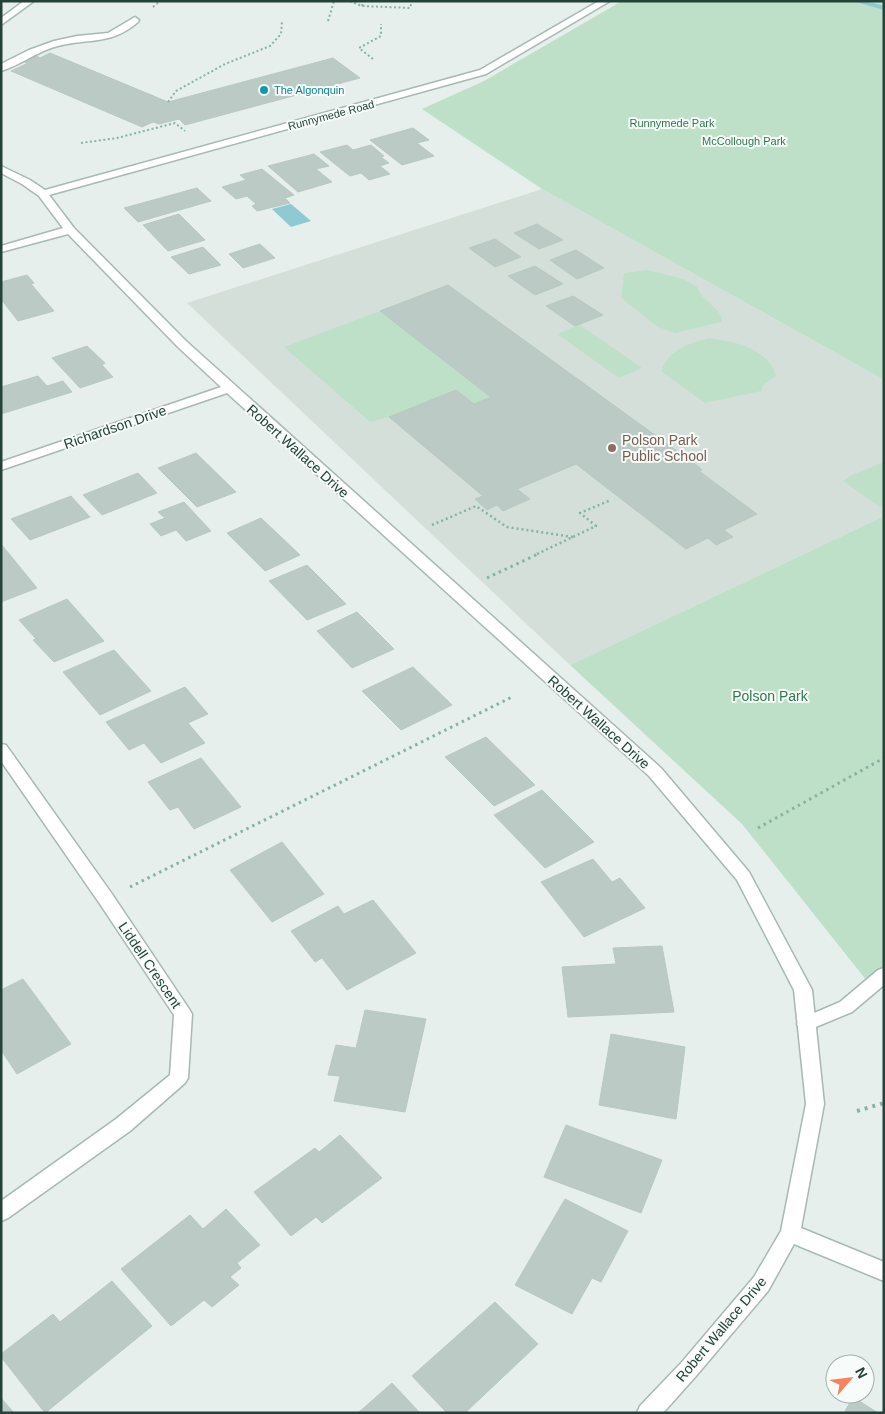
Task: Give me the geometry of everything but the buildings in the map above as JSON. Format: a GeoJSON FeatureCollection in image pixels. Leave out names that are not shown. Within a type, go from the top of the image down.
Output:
{"type":"FeatureCollection","features":[{"type":"Feature","properties":{"kind":"street"},"geometry":{"type":"LineString","coordinates":[[1,22],[30,1]]}},
{"type":"Feature","properties":{"kind":"street","name":"Runnymede Road"},"geometry":{"type":"LineString","coordinates":[[43,194],[483,72],[606,1]]}},
{"type":"Feature","properties":{"kind":"street"},"geometry":{"type":"LineString","coordinates":[[1,68],[27,54],[67,41],[102,38],[122,32],[135,20]]}},
{"type":"Feature","properties":{"kind":"street","name":"Robert Wallace Drive"},"geometry":{"type":"LineString","coordinates":[[1,169],[26,182],[43,194],[70,230],[182,344],[655,772],[743,876],[803,990],[815,1104],[790,1233],[761,1284],[689,1369],[648,1413]]}},
{"type":"Feature","properties":{"kind":"street"},"geometry":{"type":"LineString","coordinates":[[1,249],[70,230]]}},
{"type":"Feature","properties":{"kind":"street","name":"Richardson Drive"},"geometry":{"type":"LineString","coordinates":[[1,466],[229,388]]}},
{"type":"Feature","properties":{"kind":"street","name":"Liddell Crescent"},"geometry":{"type":"LineString","coordinates":[[1,1212],[123,1125],[179,1078],[183,1014],[106,899],[3,754]]}},
{"type":"Feature","properties":{"kind":"street"},"geometry":{"type":"LineString","coordinates":[[806,1024],[846,1007],[884,975]]}},
{"type":"Feature","properties":{"kind":"street"},"geometry":{"type":"LineString","coordinates":[[790,1233],[884,1272]]}},
{"type":"Feature","properties":{"kind":"path"},"geometry":{"type":"LineString","coordinates":[[328,21],[334,1]]}},
{"type":"Feature","properties":{"kind":"path"},"geometry":{"type":"LineString","coordinates":[[350,1],[362,6],[410,8],[412,1]]}},
{"type":"Feature","properties":{"kind":"path"},"geometry":{"type":"LineString","coordinates":[[362,6],[364,1]]}},
{"type":"Feature","properties":{"kind":"path"},"geometry":{"type":"LineString","coordinates":[[168,102],[176,90],[225,64],[270,46],[281,34],[282,21]]}},
{"type":"Feature","properties":{"kind":"path"},"geometry":{"type":"LineString","coordinates":[[373,59],[359,48],[381,36],[382,24]]}},
{"type":"Feature","properties":{"kind":"path"},"geometry":{"type":"LineString","coordinates":[[81,143],[117,138],[175,123],[187,133]]}},
{"type":"Feature","properties":{"kind":"path"},"geometry":{"type":"LineString","coordinates":[[487,578],[596,526],[580,514],[611,500]]}},
{"type":"Feature","properties":{"kind":"path"},"geometry":{"type":"LineString","coordinates":[[432,525],[476,506],[507,527],[573,537]]}},
{"type":"Feature","properties":{"kind":"path"},"geometry":{"type":"LineString","coordinates":[[106,899],[512,697]]}},
{"type":"Feature","properties":{"kind":"path"},"geometry":{"type":"LineString","coordinates":[[758,828],[884,758]]}},
{"type":"Feature","properties":{"kind":"path"},"geometry":{"type":"LineString","coordinates":[[857,1111],[884,1103]]}},
{"type":"Feature","properties":{"kind":"shaded area","name":"Polson Park Public School"},"geometry":{"type":"Polygon","coordinates":[[[542,189],[884,380],[884,516],[570,665],[187,303],[542,189]]]}},
{"type":"Feature","properties":{"kind":"green space","name":"McCollough Park"},"geometry":{"type":"Polygon","coordinates":[[[622,1],[884,1],[884,380],[542,189],[422,109],[484,81],[622,1]]]}},
{"type":"Feature","properties":{"kind":"green space"},"geometry":{"type":"Polygon","coordinates":[[[648,270],[684,279],[697,287],[702,296],[718,311],[722,318],[721,322],[675,333],[658,327],[621,298],[624,273],[648,270]]]}},
{"type":"Feature","properties":{"kind":"green space"},"geometry":{"type":"Polygon","coordinates":[[[380,311],[491,397],[474,404],[455,390],[389,417],[370,422],[284,347],[380,311]]]}},
{"type":"Feature","properties":{"kind":"green space"},"geometry":{"type":"Polygon","coordinates":[[[580,325],[642,368],[619,378],[557,334],[580,325]]]}},
{"type":"Feature","properties":{"kind":"green space"},"geometry":{"type":"Polygon","coordinates":[[[709,338],[739,344],[758,352],[772,366],[776,376],[763,385],[761,391],[705,403],[661,371],[674,352],[687,345],[709,338]]]}},
{"type":"Feature","properties":{"kind":"green space"},"geometry":{"type":"Polygon","coordinates":[[[884,462],[884,505],[880,507],[843,481],[852,475],[884,462]]]}},
{"type":"Feature","properties":{"kind":"green space","name":"Polson Park"},"geometry":{"type":"Polygon","coordinates":[[[884,516],[884,968],[867,981],[742,824],[570,665],[884,516]]]}},
{"type":"Feature","properties":{"kind":"water"},"geometry":{"type":"Polygon","coordinates":[[[291,204],[311,221],[291,227],[272,209],[291,204]]]}},
{"type":"Feature","properties":{"kind":"waterway"},"geometry":{"type":"LineString","coordinates":[[856,1],[884,8]]}},
{"type":"Feature","properties":{"kind":"place","name":"The Algonquin"},"geometry":{"type":"Point","coordinates":[264,90]}},
{"type":"Feature","properties":{"kind":"place","name":"Polson Park Public School"},"geometry":{"type":"Point","coordinates":[612,448]}},
{"type":"Feature","properties":{"kind":"park label","name":"Runnymede Park"},"geometry":{"type":"Point","coordinates":[672,123]}}]}
